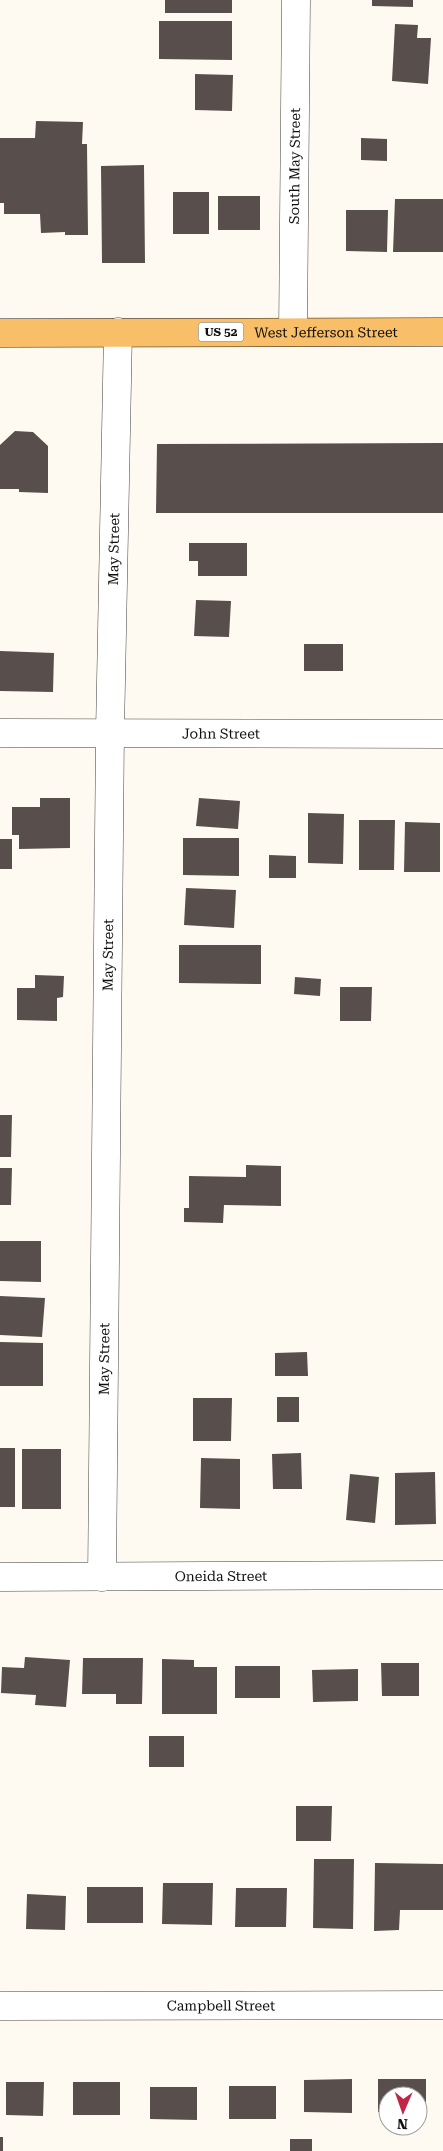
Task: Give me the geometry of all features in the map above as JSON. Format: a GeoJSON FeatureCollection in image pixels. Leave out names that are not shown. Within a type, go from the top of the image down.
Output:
{"type":"FeatureCollection","features":[{"type":"Feature","properties":{"kind":"main road","name":"West Jefferson Street"},"geometry":{"type":"LineString","coordinates":[[0,332],[443,332]]}},
{"type":"Feature","properties":{"kind":"street","name":"South May Street"},"geometry":{"type":"LineString","coordinates":[[293,332],[296,0]]}},
{"type":"Feature","properties":{"kind":"street","name":"May Street"},"geometry":{"type":"LineString","coordinates":[[102,1576],[110,732],[118,332]]}},
{"type":"Feature","properties":{"kind":"street","name":"John Street"},"geometry":{"type":"LineString","coordinates":[[0,733],[443,734]]}},
{"type":"Feature","properties":{"kind":"street","name":"Oneida Street"},"geometry":{"type":"LineString","coordinates":[[0,1577],[443,1574]]}},
{"type":"Feature","properties":{"kind":"street","name":"Campbell Street"},"geometry":{"type":"LineString","coordinates":[[0,2006],[443,2005]]}},
{"type":"Feature","properties":{"kind":"building"},"geometry":{"type":"Polygon","coordinates":[[[165,0],[232,0],[232,13],[165,13],[165,0]]]}},
{"type":"Feature","properties":{"kind":"building"},"geometry":{"type":"Polygon","coordinates":[[[372,0],[413,0],[413,7],[372,6],[372,0]]]}},
{"type":"Feature","properties":{"kind":"building"},"geometry":{"type":"Polygon","coordinates":[[[159,21],[232,21],[232,60],[159,59],[159,21]]]}},
{"type":"Feature","properties":{"kind":"building"},"geometry":{"type":"Polygon","coordinates":[[[395,24],[418,25],[417,38],[431,38],[428,84],[392,81],[395,24]]]}},
{"type":"Feature","properties":{"kind":"building"},"geometry":{"type":"Polygon","coordinates":[[[195,74],[233,75],[232,111],[195,110],[195,74]]]}},
{"type":"Feature","properties":{"kind":"building"},"geometry":{"type":"Polygon","coordinates":[[[36,121],[83,122],[82,144],[87,144],[88,235],[65,235],[65,232],[41,233],[40,214],[4,214],[4,203],[0,203],[0,138],[35,138],[36,121]]]}},
{"type":"Feature","properties":{"kind":"building"},"geometry":{"type":"Polygon","coordinates":[[[361,138],[387,139],[387,161],[361,160],[361,138]]]}},
{"type":"Feature","properties":{"kind":"building"},"geometry":{"type":"Polygon","coordinates":[[[144,165],[145,263],[102,263],[101,166],[144,165]]]}},
{"type":"Feature","properties":{"kind":"building"},"geometry":{"type":"Polygon","coordinates":[[[173,192],[209,192],[209,234],[173,234],[173,192]]]}},
{"type":"Feature","properties":{"kind":"building"},"geometry":{"type":"Polygon","coordinates":[[[218,196],[260,196],[260,230],[218,230],[218,196]]]}},
{"type":"Feature","properties":{"kind":"building"},"geometry":{"type":"Polygon","coordinates":[[[395,199],[443,199],[443,252],[393,252],[395,199]]]}},
{"type":"Feature","properties":{"kind":"building"},"geometry":{"type":"Polygon","coordinates":[[[346,210],[388,210],[387,252],[346,251],[346,210]]]}},
{"type":"Feature","properties":{"kind":"building"},"geometry":{"type":"Polygon","coordinates":[[[15,431],[33,432],[48,446],[48,493],[19,492],[19,489],[0,489],[0,445],[15,431]]]}},
{"type":"Feature","properties":{"kind":"building"},"geometry":{"type":"Polygon","coordinates":[[[443,443],[443,513],[156,513],[157,444],[443,443]]]}},
{"type":"Feature","properties":{"kind":"building"},"geometry":{"type":"Polygon","coordinates":[[[189,543],[247,543],[247,576],[198,576],[198,561],[189,561],[189,543]]]}},
{"type":"Feature","properties":{"kind":"building"},"geometry":{"type":"Polygon","coordinates":[[[196,600],[231,601],[229,637],[194,636],[196,600]]]}},
{"type":"Feature","properties":{"kind":"building"},"geometry":{"type":"Polygon","coordinates":[[[304,644],[343,644],[343,671],[304,671],[304,644]]]}},
{"type":"Feature","properties":{"kind":"building"},"geometry":{"type":"Polygon","coordinates":[[[0,651],[54,653],[53,692],[0,691],[0,651]]]}},
{"type":"Feature","properties":{"kind":"building"},"geometry":{"type":"Polygon","coordinates":[[[40,798],[70,798],[70,848],[19,849],[19,835],[12,835],[12,807],[40,807],[40,798]]]}},
{"type":"Feature","properties":{"kind":"building"},"geometry":{"type":"Polygon","coordinates":[[[199,798],[240,801],[238,829],[196,826],[199,798]]]}},
{"type":"Feature","properties":{"kind":"building"},"geometry":{"type":"Polygon","coordinates":[[[308,813],[344,814],[343,864],[308,863],[308,813]]]}},
{"type":"Feature","properties":{"kind":"building"},"geometry":{"type":"Polygon","coordinates":[[[359,820],[395,820],[394,870],[359,870],[359,820]]]}},
{"type":"Feature","properties":{"kind":"building"},"geometry":{"type":"Polygon","coordinates":[[[405,822],[440,823],[440,872],[404,872],[405,822]]]}},
{"type":"Feature","properties":{"kind":"building"},"geometry":{"type":"Polygon","coordinates":[[[183,838],[239,838],[239,876],[183,875],[183,838]]]}},
{"type":"Feature","properties":{"kind":"building"},"geometry":{"type":"Polygon","coordinates":[[[0,839],[12,839],[12,869],[0,869],[0,839]]]}},
{"type":"Feature","properties":{"kind":"building"},"geometry":{"type":"Polygon","coordinates":[[[269,855],[296,856],[296,878],[269,878],[269,855]]]}},
{"type":"Feature","properties":{"kind":"building"},"geometry":{"type":"Polygon","coordinates":[[[186,888],[236,890],[234,928],[184,925],[186,888]]]}},
{"type":"Feature","properties":{"kind":"building"},"geometry":{"type":"Polygon","coordinates":[[[179,945],[261,945],[261,984],[179,983],[179,945]]]}},
{"type":"Feature","properties":{"kind":"building"},"geometry":{"type":"Polygon","coordinates":[[[35,975],[64,976],[63,997],[57,998],[57,1021],[17,1020],[17,988],[35,988],[35,975]]]}},
{"type":"Feature","properties":{"kind":"building"},"geometry":{"type":"Polygon","coordinates":[[[295,977],[321,979],[320,996],[294,994],[295,977]]]}},
{"type":"Feature","properties":{"kind":"building"},"geometry":{"type":"Polygon","coordinates":[[[340,987],[372,987],[371,1021],[340,1021],[340,987]]]}},
{"type":"Feature","properties":{"kind":"building"},"geometry":{"type":"Polygon","coordinates":[[[0,1115],[12,1115],[11,1157],[0,1157],[0,1115]]]}},
{"type":"Feature","properties":{"kind":"building"},"geometry":{"type":"Polygon","coordinates":[[[246,1165],[281,1166],[281,1206],[224,1205],[223,1223],[184,1222],[184,1208],[189,1208],[189,1176],[246,1177],[246,1165]]]}},
{"type":"Feature","properties":{"kind":"building"},"geometry":{"type":"Polygon","coordinates":[[[0,1168],[12,1168],[11,1205],[0,1205],[0,1168]]]}},
{"type":"Feature","properties":{"kind":"building"},"geometry":{"type":"Polygon","coordinates":[[[0,1241],[41,1241],[41,1282],[0,1281],[0,1241]]]}},
{"type":"Feature","properties":{"kind":"building"},"geometry":{"type":"Polygon","coordinates":[[[0,1296],[45,1298],[42,1337],[0,1335],[0,1296]]]}},
{"type":"Feature","properties":{"kind":"building"},"geometry":{"type":"Polygon","coordinates":[[[0,1342],[43,1343],[43,1386],[0,1386],[0,1342]]]}},
{"type":"Feature","properties":{"kind":"building"},"geometry":{"type":"Polygon","coordinates":[[[307,1352],[308,1376],[275,1376],[275,1353],[307,1352]]]}},
{"type":"Feature","properties":{"kind":"building"},"geometry":{"type":"Polygon","coordinates":[[[277,1397],[299,1397],[299,1422],[277,1422],[277,1397]]]}},
{"type":"Feature","properties":{"kind":"building"},"geometry":{"type":"Polygon","coordinates":[[[193,1398],[232,1398],[231,1441],[193,1441],[193,1398]]]}},
{"type":"Feature","properties":{"kind":"building"},"geometry":{"type":"Polygon","coordinates":[[[0,1448],[15,1448],[15,1507],[0,1507],[0,1448]]]}},
{"type":"Feature","properties":{"kind":"building"},"geometry":{"type":"Polygon","coordinates":[[[22,1449],[61,1449],[61,1509],[22,1509],[22,1449]]]}},
{"type":"Feature","properties":{"kind":"building"},"geometry":{"type":"Polygon","coordinates":[[[301,1453],[302,1489],[273,1489],[272,1454],[301,1453]]]}},
{"type":"Feature","properties":{"kind":"building"},"geometry":{"type":"Polygon","coordinates":[[[201,1458],[240,1459],[240,1509],[200,1508],[201,1458]]]}},
{"type":"Feature","properties":{"kind":"building"},"geometry":{"type":"Polygon","coordinates":[[[435,1472],[436,1524],[395,1525],[395,1473],[435,1472]]]}},
{"type":"Feature","properties":{"kind":"building"},"geometry":{"type":"Polygon","coordinates":[[[350,1474],[379,1477],[375,1523],[346,1520],[350,1474]]]}},
{"type":"Feature","properties":{"kind":"building"},"geometry":{"type":"Polygon","coordinates":[[[25,1657],[70,1660],[66,1707],[35,1705],[36,1695],[1,1693],[2,1667],[24,1668],[25,1657]]]}},
{"type":"Feature","properties":{"kind":"building"},"geometry":{"type":"Polygon","coordinates":[[[83,1658],[143,1658],[142,1704],[116,1704],[116,1694],[82,1694],[83,1658]]]}},
{"type":"Feature","properties":{"kind":"building"},"geometry":{"type":"Polygon","coordinates":[[[162,1659],[194,1660],[194,1667],[217,1667],[217,1714],[162,1714],[162,1659]]]}},
{"type":"Feature","properties":{"kind":"building"},"geometry":{"type":"Polygon","coordinates":[[[381,1663],[419,1663],[419,1696],[382,1696],[381,1663]]]}},
{"type":"Feature","properties":{"kind":"building"},"geometry":{"type":"Polygon","coordinates":[[[235,1666],[280,1666],[280,1698],[235,1698],[235,1666]]]}},
{"type":"Feature","properties":{"kind":"building"},"geometry":{"type":"Polygon","coordinates":[[[358,1669],[358,1701],[313,1702],[312,1670],[358,1669]]]}},
{"type":"Feature","properties":{"kind":"building"},"geometry":{"type":"Polygon","coordinates":[[[149,1736],[184,1736],[184,1767],[149,1767],[149,1736]]]}},
{"type":"Feature","properties":{"kind":"building"},"geometry":{"type":"Polygon","coordinates":[[[296,1806],[332,1806],[331,1841],[296,1841],[296,1806]]]}},
{"type":"Feature","properties":{"kind":"building"},"geometry":{"type":"Polygon","coordinates":[[[314,1859],[354,1859],[353,1929],[313,1928],[314,1859]]]}},
{"type":"Feature","properties":{"kind":"building"},"geometry":{"type":"Polygon","coordinates":[[[375,1863],[443,1864],[443,1910],[400,1910],[399,1930],[374,1931],[375,1863]]]}},
{"type":"Feature","properties":{"kind":"building"},"geometry":{"type":"Polygon","coordinates":[[[163,1883],[213,1883],[212,1925],[162,1924],[163,1883]]]}},
{"type":"Feature","properties":{"kind":"building"},"geometry":{"type":"Polygon","coordinates":[[[87,1887],[143,1887],[143,1923],[87,1923],[87,1887]]]}},
{"type":"Feature","properties":{"kind":"building"},"geometry":{"type":"Polygon","coordinates":[[[236,1888],[287,1888],[286,1927],[235,1927],[236,1888]]]}},
{"type":"Feature","properties":{"kind":"building"},"geometry":{"type":"Polygon","coordinates":[[[27,1894],[66,1896],[65,1930],[26,1929],[27,1894]]]}},
{"type":"Feature","properties":{"kind":"building"},"geometry":{"type":"Polygon","coordinates":[[[352,2079],[352,2113],[304,2112],[304,2080],[352,2079]]]}},
{"type":"Feature","properties":{"kind":"building"},"geometry":{"type":"Polygon","coordinates":[[[378,2079],[426,2079],[426,2086],[378,2086],[378,2079]]]}},
{"type":"Feature","properties":{"kind":"building"},"geometry":{"type":"Polygon","coordinates":[[[6,2082],[44,2082],[43,2116],[6,2115],[6,2082]]]}},
{"type":"Feature","properties":{"kind":"building"},"geometry":{"type":"Polygon","coordinates":[[[73,2082],[120,2082],[120,2115],[73,2115],[73,2082]]]}},
{"type":"Feature","properties":{"kind":"building"},"geometry":{"type":"Polygon","coordinates":[[[229,2086],[276,2086],[276,2119],[229,2119],[229,2086]]]}},
{"type":"Feature","properties":{"kind":"building"},"geometry":{"type":"Polygon","coordinates":[[[150,2087],[197,2087],[197,2120],[150,2119],[150,2087]]]}},
{"type":"Feature","properties":{"kind":"building"},"geometry":{"type":"Polygon","coordinates":[[[0,2137],[3,2137],[3,2151],[0,2151],[0,2137]]]}},
{"type":"Feature","properties":{"kind":"building"},"geometry":{"type":"Polygon","coordinates":[[[290,2139],[312,2139],[312,2151],[290,2151],[290,2139]]]}}]}
